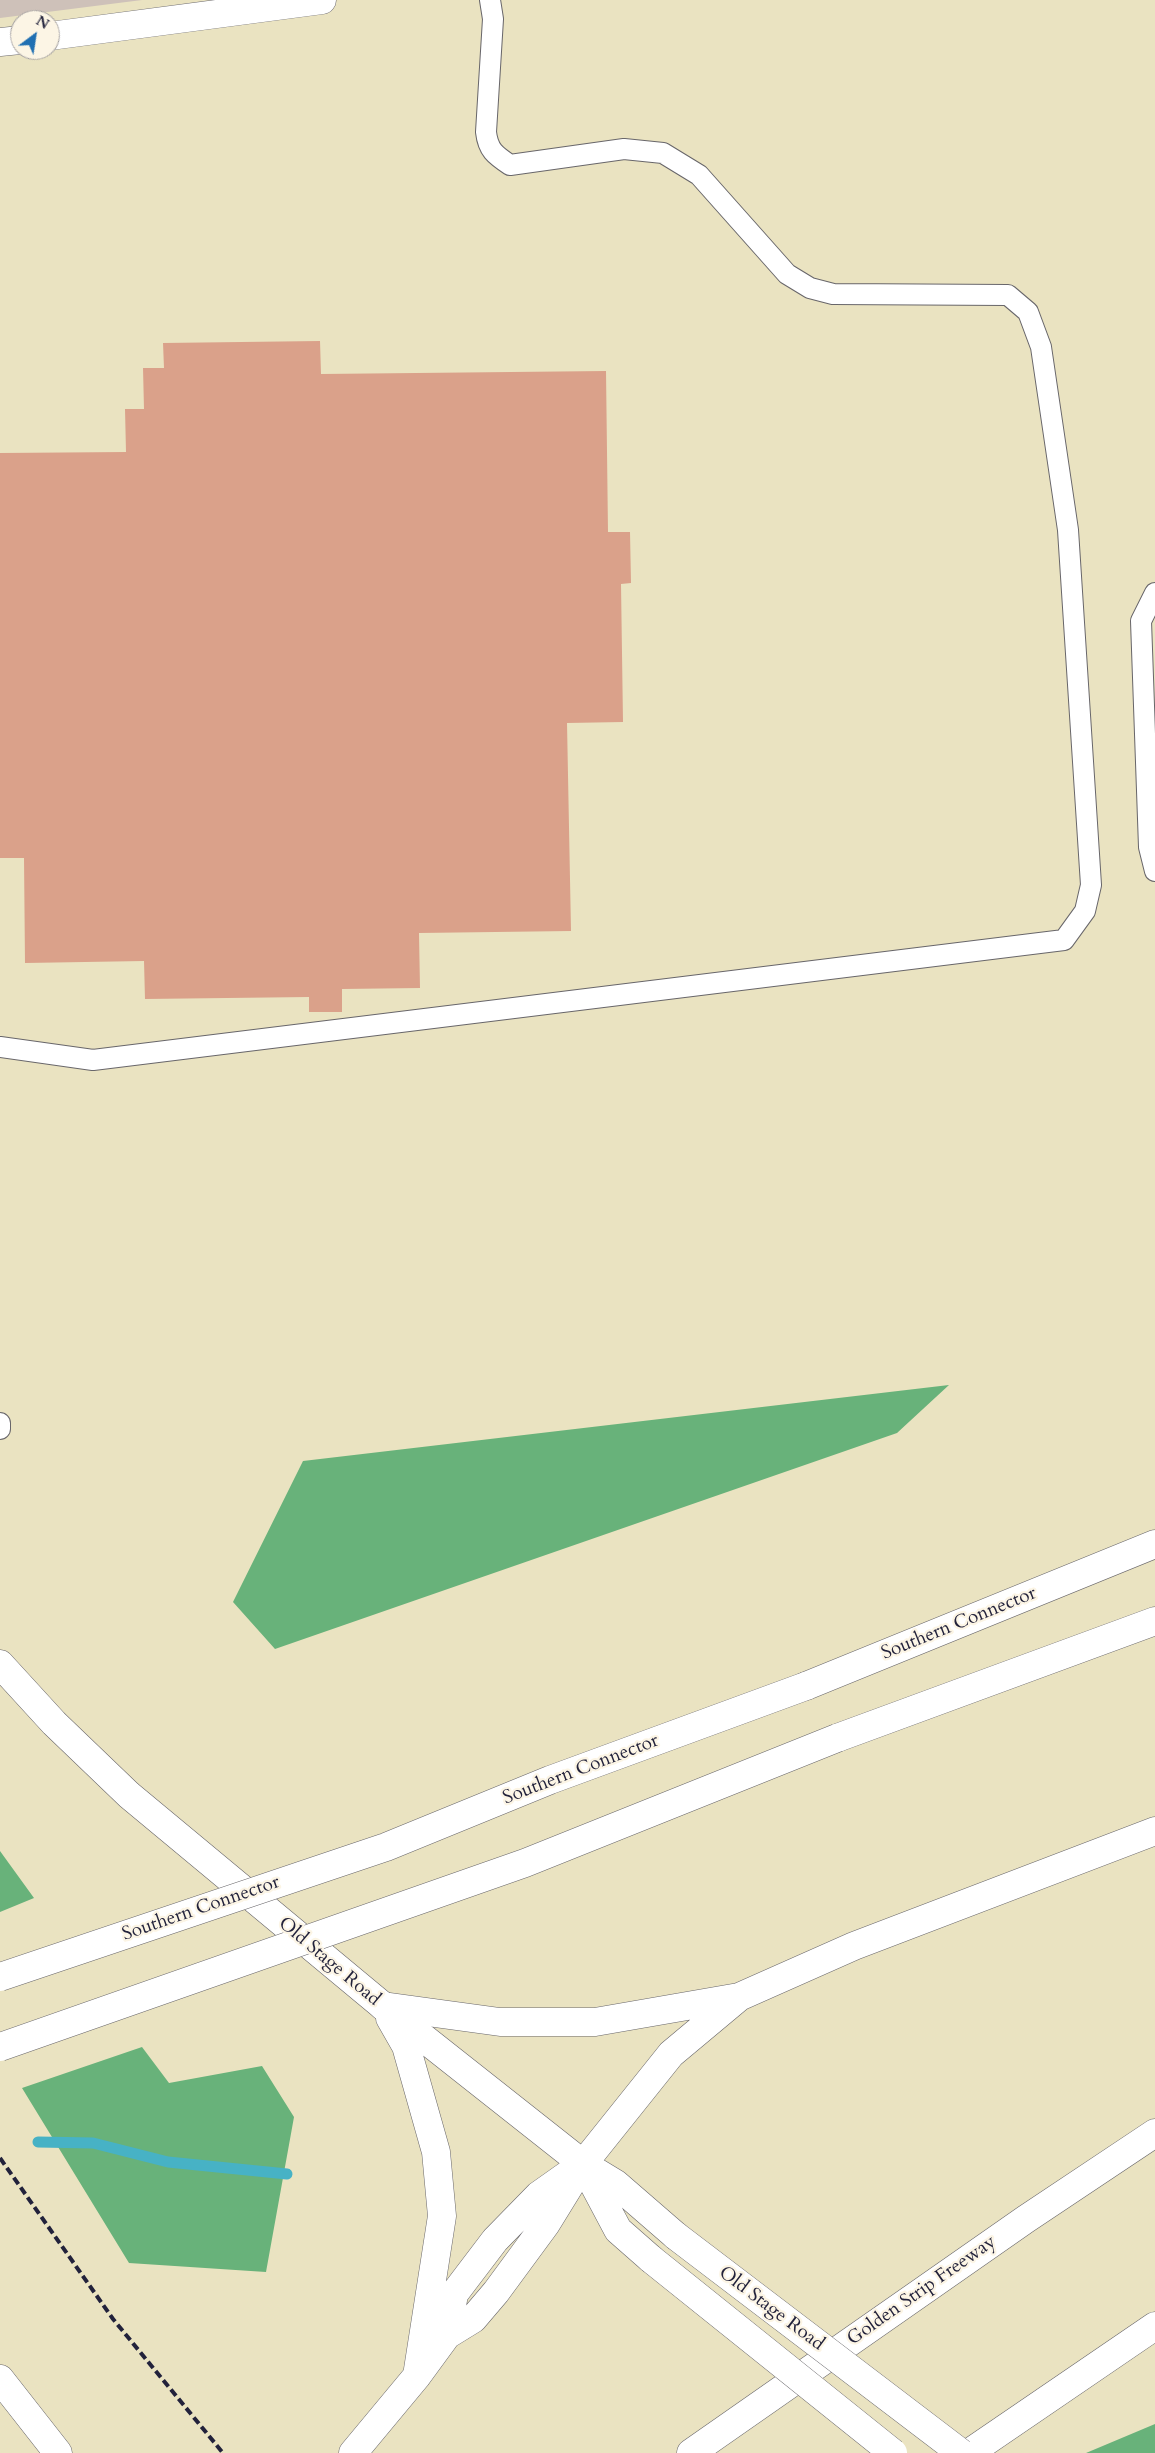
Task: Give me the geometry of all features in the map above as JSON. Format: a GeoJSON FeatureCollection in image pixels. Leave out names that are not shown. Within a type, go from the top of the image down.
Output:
{"type":"FeatureCollection","features":[{"type":"Feature","properties":{"kind":"main road"},"geometry":{"type":"LineString","coordinates":[[60,35],[322,0]]}},
{"type":"Feature","properties":{"kind":"main road","name":"Southern Connector"},"geometry":{"type":"LineString","coordinates":[[0,1977],[386,1847],[550,1780],[806,1686],[1155,1544]]}},
{"type":"Feature","properties":{"kind":"main road"},"geometry":{"type":"LineString","coordinates":[[0,2047],[525,1863],[837,1738],[1155,1621]]}},
{"type":"Feature","properties":{"kind":"main road","name":"Old Stage Road"},"geometry":{"type":"LineString","coordinates":[[0,1664],[54,1724],[129,1795],[383,2006],[583,2164],[616,2184],[676,2236],[961,2453]]}},
{"type":"Feature","properties":{"kind":"main road"},"geometry":{"type":"LineString","coordinates":[[383,2006],[500,2022],[596,2022],[739,1997],[854,1946],[1155,1831]]}},
{"type":"Feature","properties":{"kind":"main road"},"geometry":{"type":"LineString","coordinates":[[353,2453],[417,2376],[447,2335],[454,2294],[495,2240],[539,2194],[583,2164],[671,2054],[739,1997]]}},
{"type":"Feature","properties":{"kind":"main road"},"geometry":{"type":"LineString","coordinates":[[383,2006],[406,2046],[436,2152],[442,2216],[417,2376]]}},
{"type":"Feature","properties":{"kind":"main road","name":"Golden Strip Freeway"},"geometry":{"type":"LineString","coordinates":[[691,2453],[1019,2224],[1155,2133]]}},
{"type":"Feature","properties":{"kind":"main road","name":"Old Stage Road"},"geometry":{"type":"LineString","coordinates":[[583,2164],[618,2230],[650,2260],[893,2453]]}},
{"type":"Feature","properties":{"kind":"main road"},"geometry":{"type":"LineString","coordinates":[[969,2453],[1155,2326]]}},
{"type":"Feature","properties":{"kind":"main road"},"geometry":{"type":"LineString","coordinates":[[0,2379],[58,2453]]}},
{"type":"Feature","properties":{"kind":"lane"},"geometry":{"type":"LineString","coordinates":[[0,1047],[93,1060],[1064,940],[1085,911],[1091,885],[1068,530],[1041,347],[1028,312],[1008,295],[832,294],[810,288],[786,274],[699,175],[663,153],[624,149],[510,165],[493,152],[487,145],[486,138],[493,19],[490,0]]}},
{"type":"Feature","properties":{"kind":"lane"},"geometry":{"type":"LineString","coordinates":[[1155,593],[1141,622],[1149,847],[1155,871]]}},
{"type":"Feature","properties":{"kind":"lane"},"geometry":{"type":"LineString","coordinates":[[0,1423],[0,1428]]}},
{"type":"Feature","properties":{"kind":"shaded area"},"geometry":{"type":"Polygon","coordinates":[[[0,0],[142,0],[60,10],[10,10],[10,17],[0,18],[0,0]]]}},
{"type":"Feature","properties":{"kind":"green space"},"geometry":{"type":"Polygon","coordinates":[[[949,1385],[897,1433],[275,1649],[233,1602],[303,1461],[949,1385]]]}},
{"type":"Feature","properties":{"kind":"green space"},"geometry":{"type":"Polygon","coordinates":[[[0,1851],[34,1898],[0,1912],[0,1851]]]}},
{"type":"Feature","properties":{"kind":"green space"},"geometry":{"type":"Polygon","coordinates":[[[142,2047],[169,2083],[262,2066],[294,2117],[266,2272],[129,2263],[22,2088],[142,2047]]]}},
{"type":"Feature","properties":{"kind":"green space"},"geometry":{"type":"Polygon","coordinates":[[[1155,2424],[1155,2453],[1086,2453],[1155,2424]]]}},
{"type":"Feature","properties":{"kind":"building"},"geometry":{"type":"Polygon","coordinates":[[[320,341],[321,374],[606,371],[608,532],[630,532],[631,583],[621,584],[623,722],[567,723],[571,931],[419,933],[420,988],[342,989],[342,1012],[309,1012],[309,997],[145,999],[144,961],[25,963],[24,858],[0,858],[0,453],[126,452],[125,409],[144,409],[143,368],[164,368],[163,343],[320,341]]]}},
{"type":"Feature","properties":{"kind":"waterway"},"geometry":{"type":"LineString","coordinates":[[38,2142],[93,2143],[168,2162],[287,2174]]}},
{"type":"Feature","properties":{"kind":"railway"},"geometry":{"type":"LineString","coordinates":[[0,2158],[113,2319],[223,2453]]}}]}
